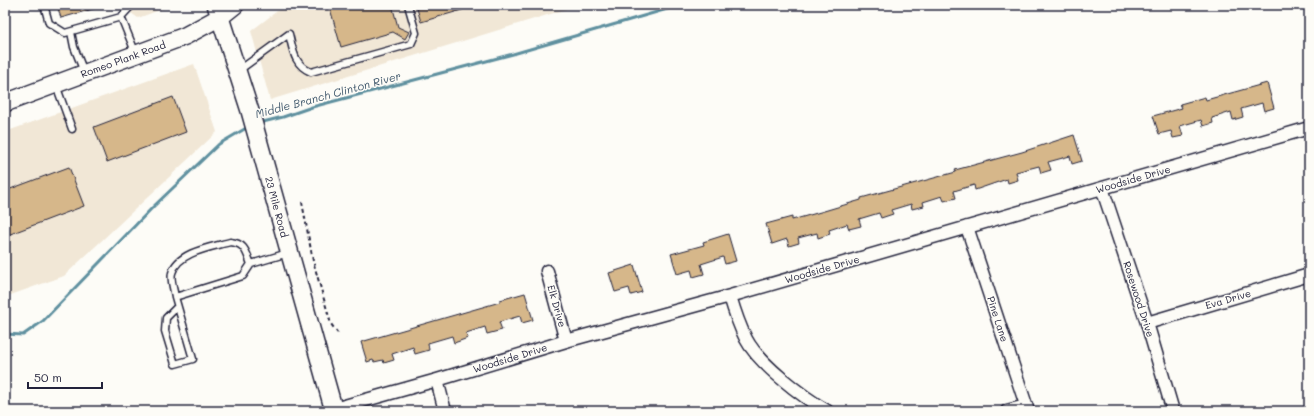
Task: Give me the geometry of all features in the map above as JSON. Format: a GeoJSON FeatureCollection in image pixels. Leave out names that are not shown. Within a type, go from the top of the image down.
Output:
{"type":"FeatureCollection","features":[{"type":"Feature","properties":{"kind":"main road","name":"Romeo Plank Road"},"geometry":{"type":"LineString","coordinates":[[5,103],[185,36],[218,11],[235,5]]}},
{"type":"Feature","properties":{"kind":"main road","name":"23 Mile Road"},"geometry":{"type":"LineString","coordinates":[[218,11],[250,111],[334,410]]}},
{"type":"Feature","properties":{"kind":"street","name":"Woodside Drive"},"geometry":{"type":"LineString","coordinates":[[334,410],[566,341],[730,296],[1309,128]]}},
{"type":"Feature","properties":{"kind":"street","name":"Rosewood Drive"},"geometry":{"type":"LineString","coordinates":[[1102,188],[1147,323],[1173,411]]}},
{"type":"Feature","properties":{"kind":"street","name":"Pine Lane"},"geometry":{"type":"LineString","coordinates":[[967,227],[1027,408]]}},
{"type":"Feature","properties":{"kind":"street","name":"Elk Drive"},"geometry":{"type":"LineString","coordinates":[[547,271],[566,341]]}},
{"type":"Feature","properties":{"kind":"street","name":"Eva Drive"},"geometry":{"type":"LineString","coordinates":[[1147,323],[1309,275]]}},
{"type":"Feature","properties":{"kind":"street"},"geometry":{"type":"LineString","coordinates":[[730,296],[740,327],[754,352],[764,363],[804,396],[827,411]]}},
{"type":"Feature","properties":{"kind":"street"},"geometry":{"type":"LineString","coordinates":[[437,380],[445,411]]}},
{"type":"Feature","properties":{"kind":"street"},"geometry":{"type":"LineString","coordinates":[[1008,411],[1027,408]]}},
{"type":"Feature","properties":{"kind":"lane"},"geometry":{"type":"LineString","coordinates":[[44,5],[49,23],[65,33],[121,16],[132,5]]}},
{"type":"Feature","properties":{"kind":"lane"},"geometry":{"type":"LineString","coordinates":[[238,72],[289,34],[298,63],[303,69],[310,72],[411,44],[416,33],[408,5]]}},
{"type":"Feature","properties":{"kind":"lane"},"geometry":{"type":"LineString","coordinates":[[121,16],[136,54]]}},
{"type":"Feature","properties":{"kind":"lane"},"geometry":{"type":"LineString","coordinates":[[71,32],[74,47],[84,73]]}},
{"type":"Feature","properties":{"kind":"lane"},"geometry":{"type":"LineString","coordinates":[[56,84],[72,128]]}},
{"type":"Feature","properties":{"kind":"lane"},"geometry":{"type":"LineString","coordinates":[[177,307],[166,318],[165,331],[175,364],[193,360],[177,307],[171,274],[179,260],[186,255],[230,242],[237,242],[242,244],[251,264]]}},
{"type":"Feature","properties":{"kind":"lane"},"geometry":{"type":"LineString","coordinates":[[175,297],[243,276],[251,264],[289,252]]}},
{"type":"Feature","properties":{"kind":"path"},"geometry":{"type":"LineString","coordinates":[[302,202],[315,269],[331,324],[339,335]]}},
{"type":"Feature","properties":{"kind":"shaded area"},"geometry":{"type":"Polygon","coordinates":[[[120,5],[173,5],[138,18],[120,5]]]}},
{"type":"Feature","properties":{"kind":"shaded area"},"geometry":{"type":"Polygon","coordinates":[[[285,5],[580,5],[270,100],[251,31],[285,5]]]}},
{"type":"Feature","properties":{"kind":"shaded area"},"geometry":{"type":"Polygon","coordinates":[[[194,64],[217,132],[64,276],[5,297],[5,132],[194,64]]]}},
{"type":"Feature","properties":{"kind":"building"},"geometry":{"type":"Polygon","coordinates":[[[57,5],[100,5],[100,7],[61,18],[57,5]]]}},
{"type":"Feature","properties":{"kind":"building"},"geometry":{"type":"Polygon","coordinates":[[[329,5],[392,5],[398,27],[409,32],[405,39],[393,32],[341,47],[329,5]]]}},
{"type":"Feature","properties":{"kind":"building"},"geometry":{"type":"Polygon","coordinates":[[[416,5],[472,5],[472,7],[421,22],[416,5]]]}},
{"type":"Feature","properties":{"kind":"building"},"geometry":{"type":"Polygon","coordinates":[[[1267,83],[1274,108],[1264,111],[1262,103],[1241,109],[1243,117],[1233,120],[1231,112],[1212,118],[1213,123],[1203,126],[1201,120],[1180,126],[1183,136],[1173,138],[1171,131],[1159,134],[1153,116],[1182,108],[1180,104],[1205,97],[1206,100],[1267,83]]]}},
{"type":"Feature","properties":{"kind":"building"},"geometry":{"type":"Polygon","coordinates":[[[173,97],[186,132],[107,162],[94,127],[173,97]]]}},
{"type":"Feature","properties":{"kind":"building"},"geometry":{"type":"Polygon","coordinates":[[[1074,135],[1082,161],[1072,164],[1070,156],[1048,162],[1051,170],[1041,173],[1039,166],[1016,172],[1018,180],[1008,183],[1007,179],[975,190],[974,185],[954,191],[956,198],[944,201],[942,196],[923,202],[924,206],[912,209],[911,204],[891,210],[893,214],[881,218],[879,213],[859,219],[861,226],[849,229],[847,224],[829,230],[830,234],[818,238],[817,233],[798,238],[799,243],[789,246],[787,239],[772,244],[766,224],[792,217],[792,220],[824,211],[861,200],[861,198],[956,172],[955,170],[1022,152],[1074,135]]]}},
{"type":"Feature","properties":{"kind":"building"},"geometry":{"type":"Polygon","coordinates":[[[69,167],[84,206],[5,236],[5,191],[69,167]]]}},
{"type":"Feature","properties":{"kind":"building"},"geometry":{"type":"Polygon","coordinates":[[[728,234],[736,261],[725,264],[723,257],[701,264],[704,274],[693,277],[691,270],[677,274],[671,254],[704,245],[703,242],[728,234]]]}},
{"type":"Feature","properties":{"kind":"building"},"geometry":{"type":"Polygon","coordinates":[[[634,265],[642,292],[631,295],[629,288],[615,292],[609,273],[634,265]]]}},
{"type":"Feature","properties":{"kind":"building"},"geometry":{"type":"Polygon","coordinates":[[[525,293],[533,320],[522,323],[520,316],[499,322],[502,330],[487,334],[485,327],[466,333],[468,338],[454,343],[452,336],[428,343],[429,350],[415,354],[413,347],[392,354],[394,360],[384,363],[383,360],[374,362],[373,360],[367,362],[361,342],[500,302],[500,300],[525,293]]]}},
{"type":"Feature","properties":{"kind":"waterway","name":"Middle Branch Clinton River"},"geometry":{"type":"LineString","coordinates":[[259,123],[312,107],[513,54],[681,5]]}},
{"type":"Feature","properties":{"kind":"waterway","name":"Middle Branch Clinton River"},"geometry":{"type":"LineString","coordinates":[[5,334],[23,335],[43,321],[153,207],[219,144],[248,127]]}}]}
